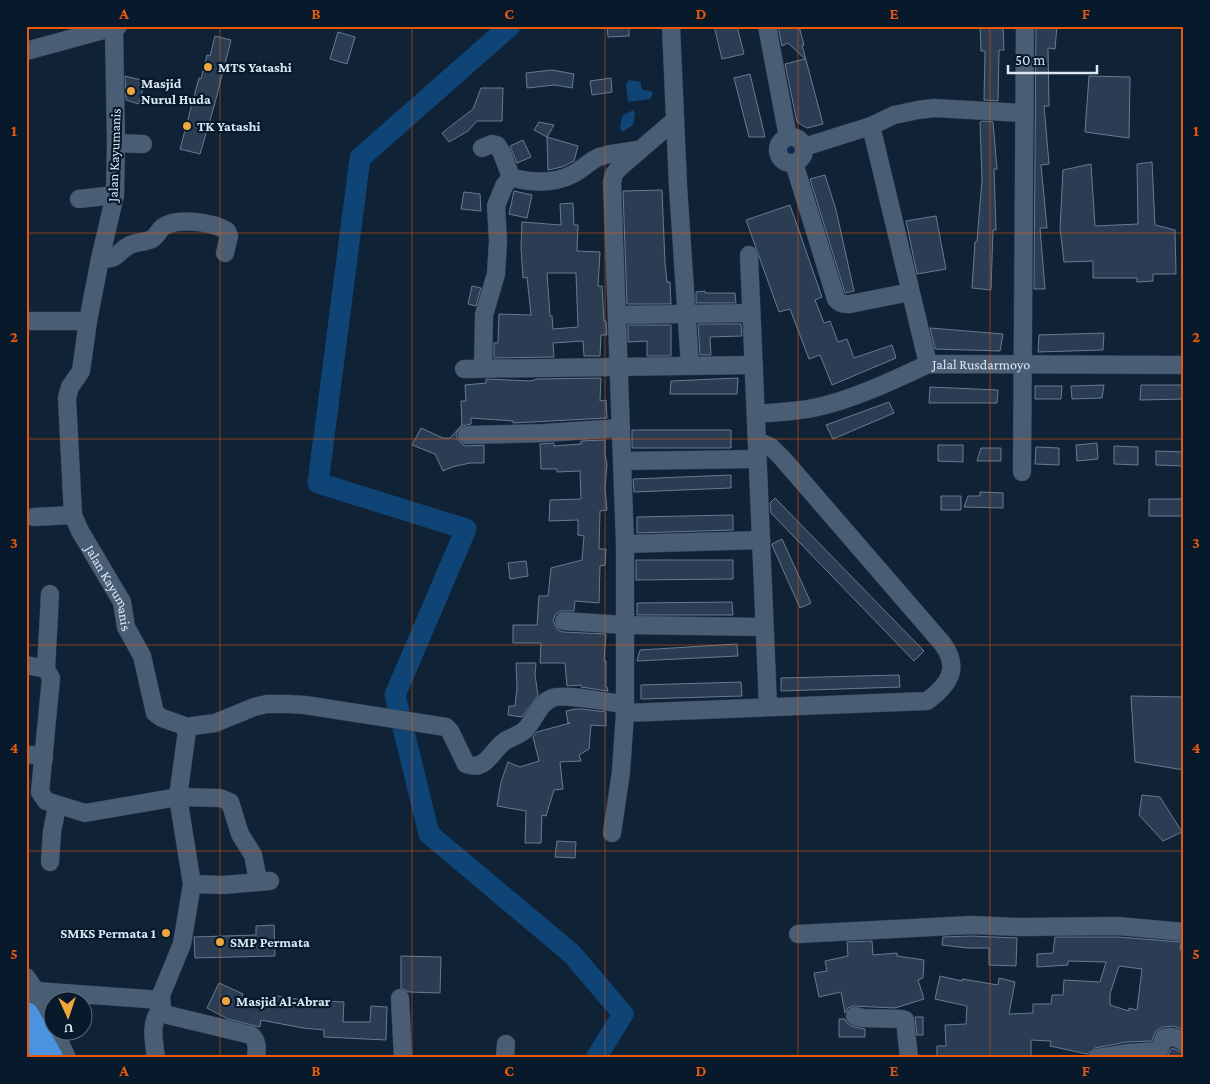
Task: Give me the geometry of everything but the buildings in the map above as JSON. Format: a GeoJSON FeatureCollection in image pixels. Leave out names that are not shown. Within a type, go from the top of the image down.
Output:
{"type":"FeatureCollection","features":[{"type":"Feature","properties":{"kind":"highway"},"geometry":{"type":"LineString","coordinates":[[26,1015],[50,1058]]}},
{"type":"Feature","properties":{"kind":"highway"},"geometry":{"type":"LineString","coordinates":[[26,1054],[28,1058]]}},
{"type":"Feature","properties":{"kind":"street"},"geometry":{"type":"LineString","coordinates":[[671,26],[690,366]]}},
{"type":"Feature","properties":{"kind":"street"},"geometry":{"type":"LineString","coordinates":[[767,26],[788,137]]}},
{"type":"Feature","properties":{"kind":"street"},"geometry":{"type":"LineString","coordinates":[[1022,472],[1025,26]]}},
{"type":"Feature","properties":{"kind":"street","name":"Jalan Kayumanis"},"geometry":{"type":"LineString","coordinates":[[26,51],[116,27],[115,195],[88,321],[82,372],[70,388],[67,398],[73,515],[80,531],[122,602],[126,627],[142,656],[155,713],[162,718],[186,727]]}},
{"type":"Feature","properties":{"kind":"street"},"geometry":{"type":"LineString","coordinates":[[804,147],[871,126],[894,115],[934,108],[1024,113]]}},
{"type":"Feature","properties":{"kind":"street"},"geometry":{"type":"LineString","coordinates":[[612,833],[620,772],[625,709],[625,544],[612,182],[614,174],[619,168],[675,120]]}},
{"type":"Feature","properties":{"kind":"street"},"geometry":{"type":"LineString","coordinates":[[871,126],[928,364]]}},
{"type":"Feature","properties":{"kind":"street"},"geometry":{"type":"LineString","coordinates":[[788,137],[798,138],[802,142],[805,151],[801,159],[794,163],[783,161],[778,151],[780,143],[788,137]]}},
{"type":"Feature","properties":{"kind":"street"},"geometry":{"type":"LineString","coordinates":[[116,143],[142,144]]}},
{"type":"Feature","properties":{"kind":"street"},"geometry":{"type":"LineString","coordinates":[[482,148],[492,144],[498,145],[511,177]]}},
{"type":"Feature","properties":{"kind":"street"},"geometry":{"type":"LineString","coordinates":[[511,177],[520,180],[552,181],[573,174],[598,157],[638,150]]}},
{"type":"Feature","properties":{"kind":"street"},"geometry":{"type":"LineString","coordinates":[[794,163],[836,299],[844,304],[850,304],[910,292]]}},
{"type":"Feature","properties":{"kind":"street"},"geometry":{"type":"LineString","coordinates":[[484,368],[484,315],[496,274],[498,241],[496,206],[504,186],[511,177]]}},
{"type":"Feature","properties":{"kind":"street"},"geometry":{"type":"LineString","coordinates":[[79,199],[115,195]]}},
{"type":"Feature","properties":{"kind":"street"},"geometry":{"type":"LineString","coordinates":[[100,259],[114,258],[128,246],[152,239],[162,228],[170,224],[190,222],[213,224],[227,231],[229,236],[225,253]]}},
{"type":"Feature","properties":{"kind":"street"},"geometry":{"type":"LineString","coordinates":[[749,255],[768,706]]}},
{"type":"Feature","properties":{"kind":"street"},"geometry":{"type":"LineString","coordinates":[[617,315],[751,313]]}},
{"type":"Feature","properties":{"kind":"street"},"geometry":{"type":"LineString","coordinates":[[26,320],[88,321]]}},
{"type":"Feature","properties":{"kind":"street","name":"Jalal Rusdarmoyo"},"geometry":{"type":"LineString","coordinates":[[756,414],[813,408],[904,376],[928,364],[1184,365]]}},
{"type":"Feature","properties":{"kind":"street"},"geometry":{"type":"LineString","coordinates":[[464,369],[754,365]]}},
{"type":"Feature","properties":{"kind":"street"},"geometry":{"type":"LineString","coordinates":[[467,435],[621,428]]}},
{"type":"Feature","properties":{"kind":"street"},"geometry":{"type":"LineString","coordinates":[[156,1058],[154,1027],[156,1015],[161,1004],[163,989],[182,944],[192,884],[178,797],[187,737],[186,727],[215,723],[254,707],[268,704],[305,705],[446,727],[466,764],[473,767],[479,766],[490,758],[506,741],[525,729],[540,708],[551,698],[561,697],[625,709],[927,701],[941,691],[953,663],[942,643],[782,458],[771,447],[757,441]]}},
{"type":"Feature","properties":{"kind":"street"},"geometry":{"type":"LineString","coordinates":[[622,461],[757,459]]}},
{"type":"Feature","properties":{"kind":"street"},"geometry":{"type":"LineString","coordinates":[[34,516],[73,515]]}},
{"type":"Feature","properties":{"kind":"street"},"geometry":{"type":"LineString","coordinates":[[625,544],[761,540]]}},
{"type":"Feature","properties":{"kind":"street"},"geometry":{"type":"LineString","coordinates":[[50,594],[46,669],[49,673],[51,686],[40,792],[46,801],[57,806],[85,813],[178,797],[220,798],[230,802],[240,834],[253,855],[257,875],[263,882],[223,885],[192,884]]}},
{"type":"Feature","properties":{"kind":"street"},"geometry":{"type":"LineString","coordinates":[[564,621],[625,625],[764,627]]}},
{"type":"Feature","properties":{"kind":"street"},"geometry":{"type":"LineString","coordinates":[[26,665],[46,669]]}},
{"type":"Feature","properties":{"kind":"street"},"geometry":{"type":"LineString","coordinates":[[26,756],[44,758]]}},
{"type":"Feature","properties":{"kind":"street"},"geometry":{"type":"LineString","coordinates":[[50,862],[52,832],[57,806]]}},
{"type":"Feature","properties":{"kind":"street"},"geometry":{"type":"LineString","coordinates":[[798,934],[971,925],[1020,927],[1109,925],[1184,932]]}},
{"type":"Feature","properties":{"kind":"street"},"geometry":{"type":"LineString","coordinates":[[29,987],[161,1004]]}},
{"type":"Feature","properties":{"kind":"street"},"geometry":{"type":"LineString","coordinates":[[29,987],[42,1010]]}},
{"type":"Feature","properties":{"kind":"street"},"geometry":{"type":"LineString","coordinates":[[400,998],[403,1058]]}},
{"type":"Feature","properties":{"kind":"street"},"geometry":{"type":"LineString","coordinates":[[161,1004],[168,1016],[251,1035],[255,1038],[257,1045],[256,1058]]}},
{"type":"Feature","properties":{"kind":"street"},"geometry":{"type":"LineString","coordinates":[[855,1016],[863,1018],[902,1018],[905,1020],[909,1058]]}},
{"type":"Feature","properties":{"kind":"street"},"geometry":{"type":"LineString","coordinates":[[1097,1058],[1128,1053],[1157,1052],[1164,1038],[1168,1036],[1184,1042]]}},
{"type":"Feature","properties":{"kind":"street"},"geometry":{"type":"LineString","coordinates":[[60,1042],[67,1058]]}},
{"type":"Feature","properties":{"kind":"shaded area"},"geometry":{"type":"Polygon","coordinates":[[[628,80],[641,82],[643,90],[651,91],[653,94],[650,99],[628,102],[626,85],[628,80]]]}},
{"type":"Feature","properties":{"kind":"shaded area"},"geometry":{"type":"Polygon","coordinates":[[[633,110],[635,113],[633,125],[622,132],[620,128],[622,116],[633,110]]]}},
{"type":"Feature","properties":{"kind":"shaded area"},"geometry":{"type":"Polygon","coordinates":[[[790,142],[798,147],[799,151],[794,159],[790,160],[782,155],[781,151],[786,143],[790,142]]]}},
{"type":"Feature","properties":{"kind":"waterway"},"geometry":{"type":"LineString","coordinates":[[510,26],[360,158],[318,483],[466,529],[395,695],[429,834],[572,954],[623,1014],[596,1058]]}},
{"type":"Feature","properties":{"kind":"place","name":"MTS Yatashi"},"geometry":{"type":"Point","coordinates":[208,67]}},
{"type":"Feature","properties":{"kind":"place","name":"Masjid Nurul Huda"},"geometry":{"type":"Point","coordinates":[131,91]}},
{"type":"Feature","properties":{"kind":"place","name":"TK Yatashi"},"geometry":{"type":"Point","coordinates":[187,126]}},
{"type":"Feature","properties":{"kind":"place","name":"SMKS Permata 1"},"geometry":{"type":"Point","coordinates":[166,933]}},
{"type":"Feature","properties":{"kind":"place","name":"SMP Permata"},"geometry":{"type":"Point","coordinates":[220,942]}},
{"type":"Feature","properties":{"kind":"place","name":"Masjid Al-Abrar"},"geometry":{"type":"Point","coordinates":[226,1001]}}]}
